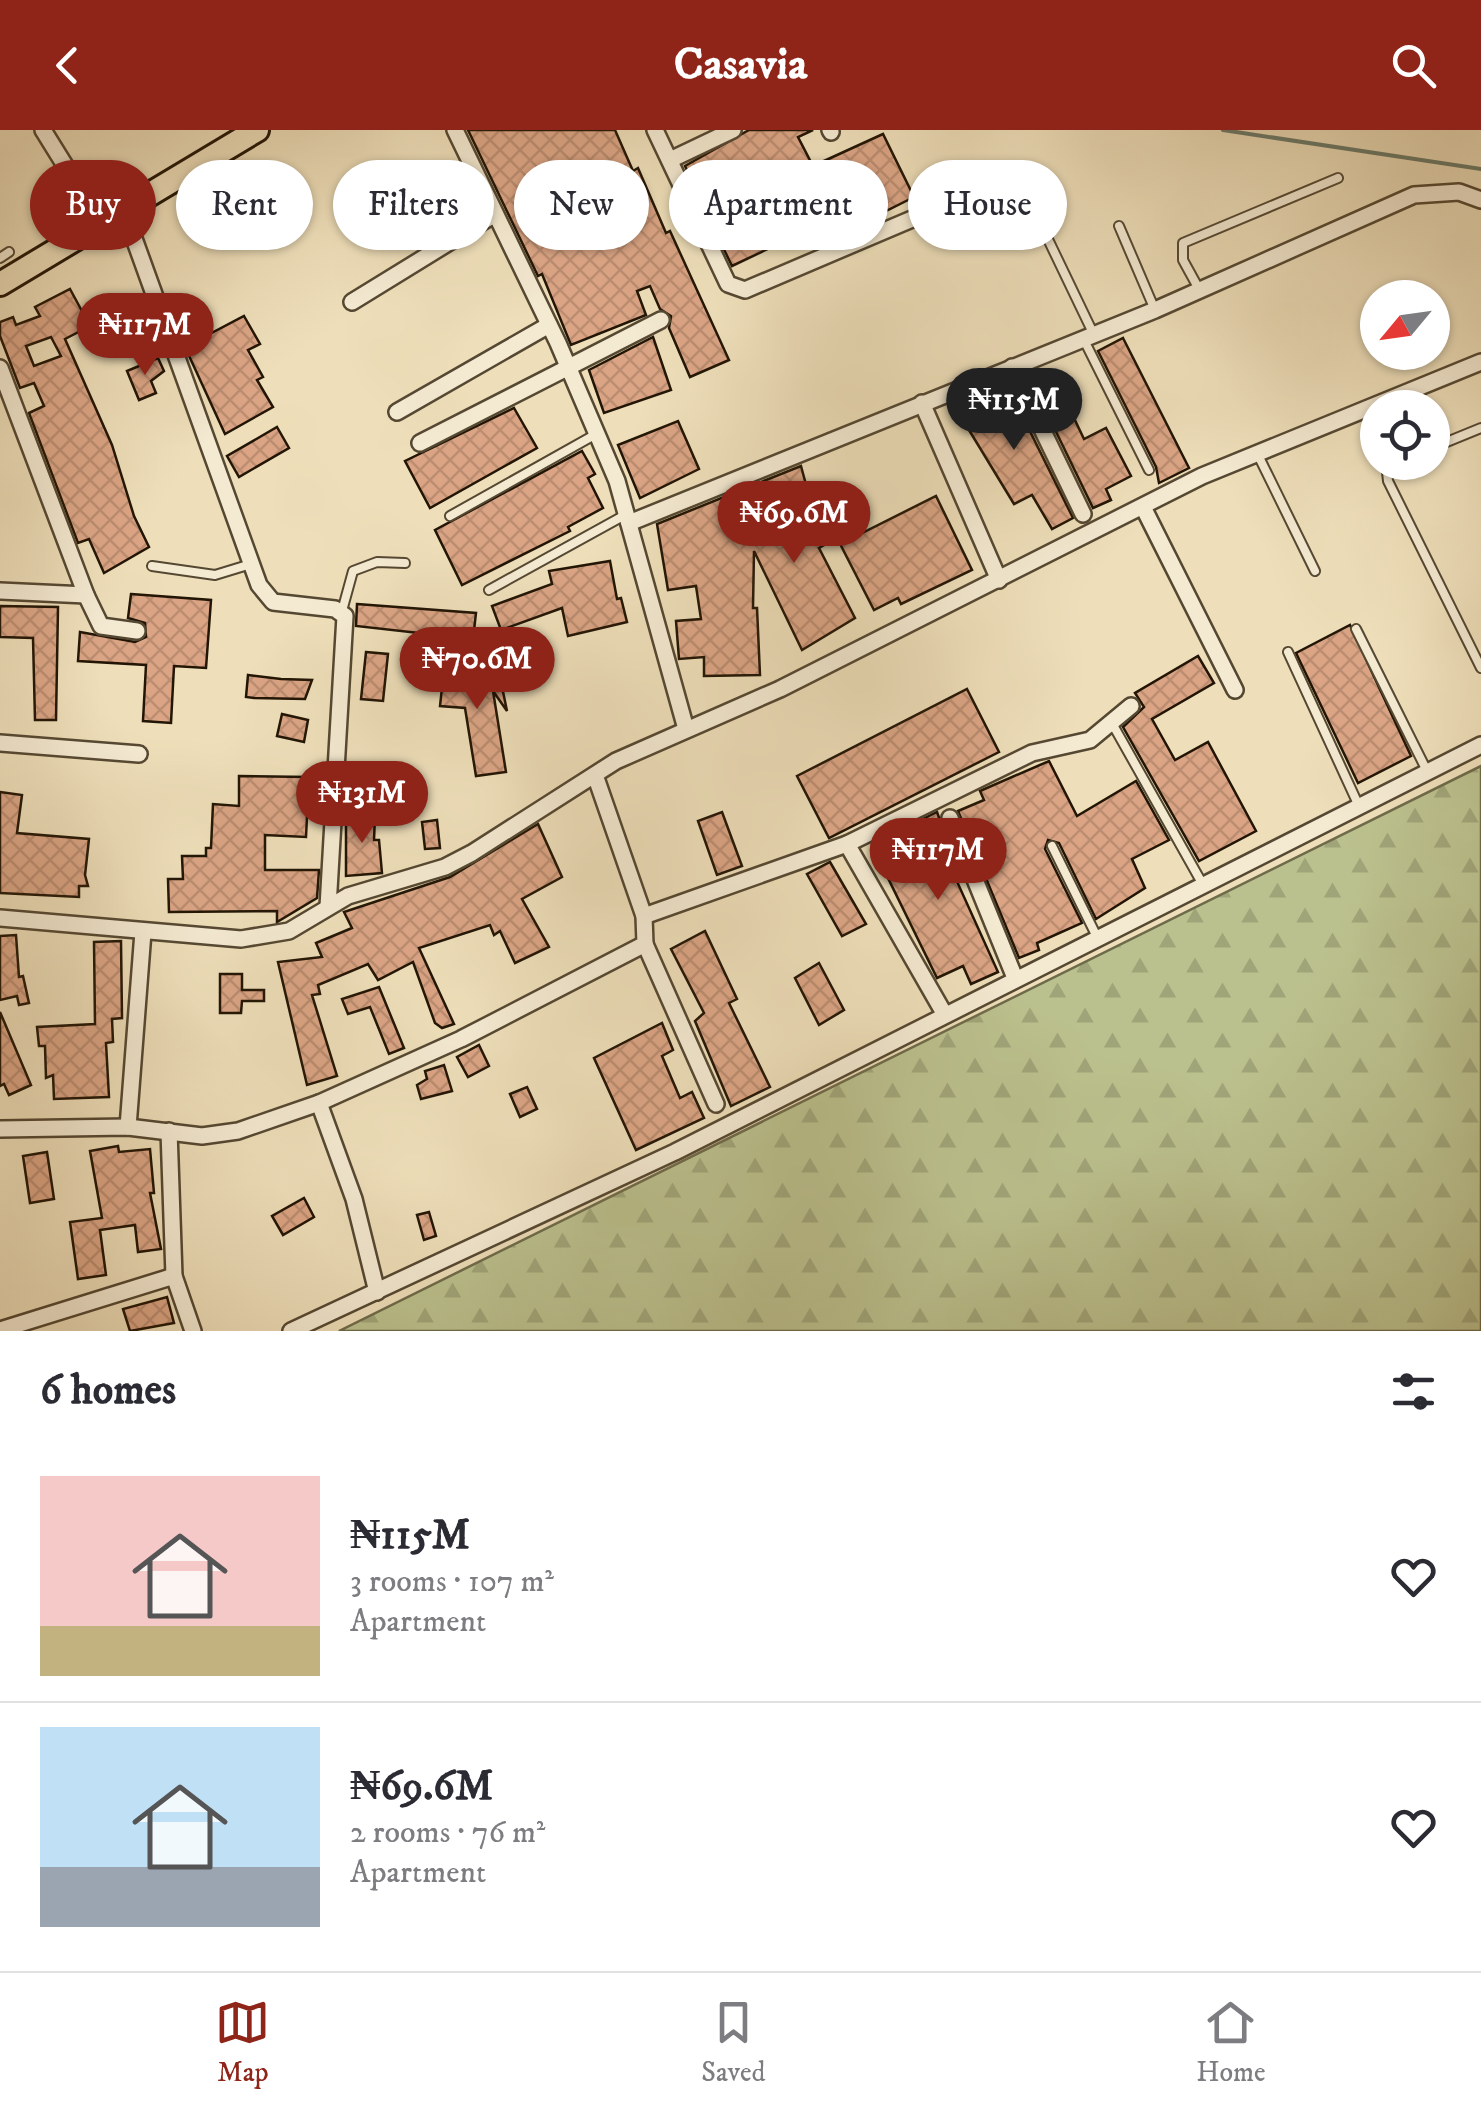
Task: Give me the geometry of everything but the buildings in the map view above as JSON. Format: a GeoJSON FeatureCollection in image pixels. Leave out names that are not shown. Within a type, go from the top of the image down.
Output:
{"type":"FeatureCollection","features":[{"type":"Feature","properties":{"kind":"main road"},"geometry":{"type":"LineString","coordinates":[[156,189],[257,130]]}},
{"type":"Feature","properties":{"kind":"main road"},"geometry":{"type":"LineString","coordinates":[[0,284],[55,250]]}},
{"type":"Feature","properties":{"kind":"street"},"geometry":{"type":"LineString","coordinates":[[43,130],[62,160]]}},
{"type":"Feature","properties":{"kind":"street"},"geometry":{"type":"LineString","coordinates":[[455,130],[598,433],[627,519],[686,729]]}},
{"type":"Feature","properties":{"kind":"street"},"geometry":{"type":"LineString","coordinates":[[655,130],[670,160],[733,130]]}},
{"type":"Feature","properties":{"kind":"street"},"geometry":{"type":"LineString","coordinates":[[627,519],[1155,310],[1414,196],[1459,192],[1481,200]]}},
{"type":"Feature","properties":{"kind":"street"},"geometry":{"type":"LineString","coordinates":[[352,302],[495,214]]}},
{"type":"Feature","properties":{"kind":"street"},"geometry":{"type":"LineString","coordinates":[[138,250],[266,596],[274,602],[342,611],[346,624],[328,906]]}},
{"type":"Feature","properties":{"kind":"street"},"geometry":{"type":"LineString","coordinates":[[712,250],[728,284],[745,290],[840,250]]}},
{"type":"Feature","properties":{"kind":"street"},"geometry":{"type":"LineString","coordinates":[[420,443],[568,364],[661,320]]}},
{"type":"Feature","properties":{"kind":"street"},"geometry":{"type":"LineString","coordinates":[[397,412],[549,324]]}},
{"type":"Feature","properties":{"kind":"street"},"geometry":{"type":"LineString","coordinates":[[0,918],[62,920],[143,932],[267,937],[289,930],[328,906],[472,854],[594,775],[686,729],[780,689],[1202,476],[1481,362]]}},
{"type":"Feature","properties":{"kind":"street"},"geometry":{"type":"LineString","coordinates":[[1012,367],[1082,514]]}},
{"type":"Feature","properties":{"kind":"street"},"geometry":{"type":"LineString","coordinates":[[0,368],[101,626],[137,631]]}},
{"type":"Feature","properties":{"kind":"street"},"geometry":{"type":"LineString","coordinates":[[922,404],[999,580]]}},
{"type":"Feature","properties":{"kind":"street"},"geometry":{"type":"LineString","coordinates":[[1142,506],[1235,690]]}},
{"type":"Feature","properties":{"kind":"street"},"geometry":{"type":"LineString","coordinates":[[0,591],[86,594]]}},
{"type":"Feature","properties":{"kind":"street"},"geometry":{"type":"LineString","coordinates":[[644,916],[847,844],[1032,753],[1074,746],[1113,724],[1131,706]]}},
{"type":"Feature","properties":{"kind":"street"},"geometry":{"type":"LineString","coordinates":[[0,744],[139,754]]}},
{"type":"Feature","properties":{"kind":"street"},"geometry":{"type":"LineString","coordinates":[[290,1331],[674,1152],[1481,744]]}},
{"type":"Feature","properties":{"kind":"street"},"geometry":{"type":"LineString","coordinates":[[594,775],[644,916],[645,944],[716,1104]]}},
{"type":"Feature","properties":{"kind":"street"},"geometry":{"type":"LineString","coordinates":[[950,818],[1015,978]]}},
{"type":"Feature","properties":{"kind":"street"},"geometry":{"type":"LineString","coordinates":[[847,844],[945,1015]]}},
{"type":"Feature","properties":{"kind":"street"},"geometry":{"type":"LineString","coordinates":[[128,1127],[143,932]]}},
{"type":"Feature","properties":{"kind":"street"},"geometry":{"type":"LineString","coordinates":[[0,1130],[128,1127],[202,1136],[238,1130],[318,1103],[461,1039],[645,944]]}},
{"type":"Feature","properties":{"kind":"street"},"geometry":{"type":"LineString","coordinates":[[318,1103],[354,1200],[377,1292]]}},
{"type":"Feature","properties":{"kind":"street"},"geometry":{"type":"LineString","coordinates":[[170,1131],[174,1276],[193,1331]]}},
{"type":"Feature","properties":{"kind":"street"},"geometry":{"type":"LineString","coordinates":[[0,1330],[174,1276]]}},
{"type":"Feature","properties":{"kind":"lane"},"geometry":{"type":"LineString","coordinates":[[1200,291],[1183,260],[1183,243],[1338,178]]}},
{"type":"Feature","properties":{"kind":"lane"},"geometry":{"type":"LineString","coordinates":[[1118,226],[1155,310]]}},
{"type":"Feature","properties":{"kind":"lane"},"geometry":{"type":"LineString","coordinates":[[1052,250],[1149,470]]}},
{"type":"Feature","properties":{"kind":"lane"},"geometry":{"type":"LineString","coordinates":[[0,258],[9,252]]}},
{"type":"Feature","properties":{"kind":"lane"},"geometry":{"type":"LineString","coordinates":[[1450,441],[1481,428]]}},
{"type":"Feature","properties":{"kind":"lane"},"geometry":{"type":"LineString","coordinates":[[450,516],[598,433]]}},
{"type":"Feature","properties":{"kind":"lane"},"geometry":{"type":"LineString","coordinates":[[1258,455],[1316,571]]}},
{"type":"Feature","properties":{"kind":"lane"},"geometry":{"type":"LineString","coordinates":[[1388,480],[1478,654],[1481,668]]}},
{"type":"Feature","properties":{"kind":"lane"},"geometry":{"type":"LineString","coordinates":[[489,590],[627,519]]}},
{"type":"Feature","properties":{"kind":"lane"},"geometry":{"type":"LineString","coordinates":[[342,611],[353,571],[377,562],[405,563]]}},
{"type":"Feature","properties":{"kind":"lane"},"geometry":{"type":"LineString","coordinates":[[152,566],[215,575],[251,564]]}},
{"type":"Feature","properties":{"kind":"lane"},"geometry":{"type":"LineString","coordinates":[[1356,629],[1426,771]]}},
{"type":"Feature","properties":{"kind":"lane"},"geometry":{"type":"LineString","coordinates":[[1288,652],[1358,804]]}},
{"type":"Feature","properties":{"kind":"lane"},"geometry":{"type":"LineString","coordinates":[[1113,724],[1202,883]]}},
{"type":"Feature","properties":{"kind":"lane"},"geometry":{"type":"LineString","coordinates":[[1052,846],[1097,937]]}},
{"type":"Feature","properties":{"kind":"green space"},"geometry":{"type":"Polygon","coordinates":[[[1481,766],[1481,1331],[339,1331],[1481,766]]]}},
{"type":"Feature","properties":{"kind":"waterway"},"geometry":{"type":"LineString","coordinates":[[1223,130],[1481,169]]}}]}
